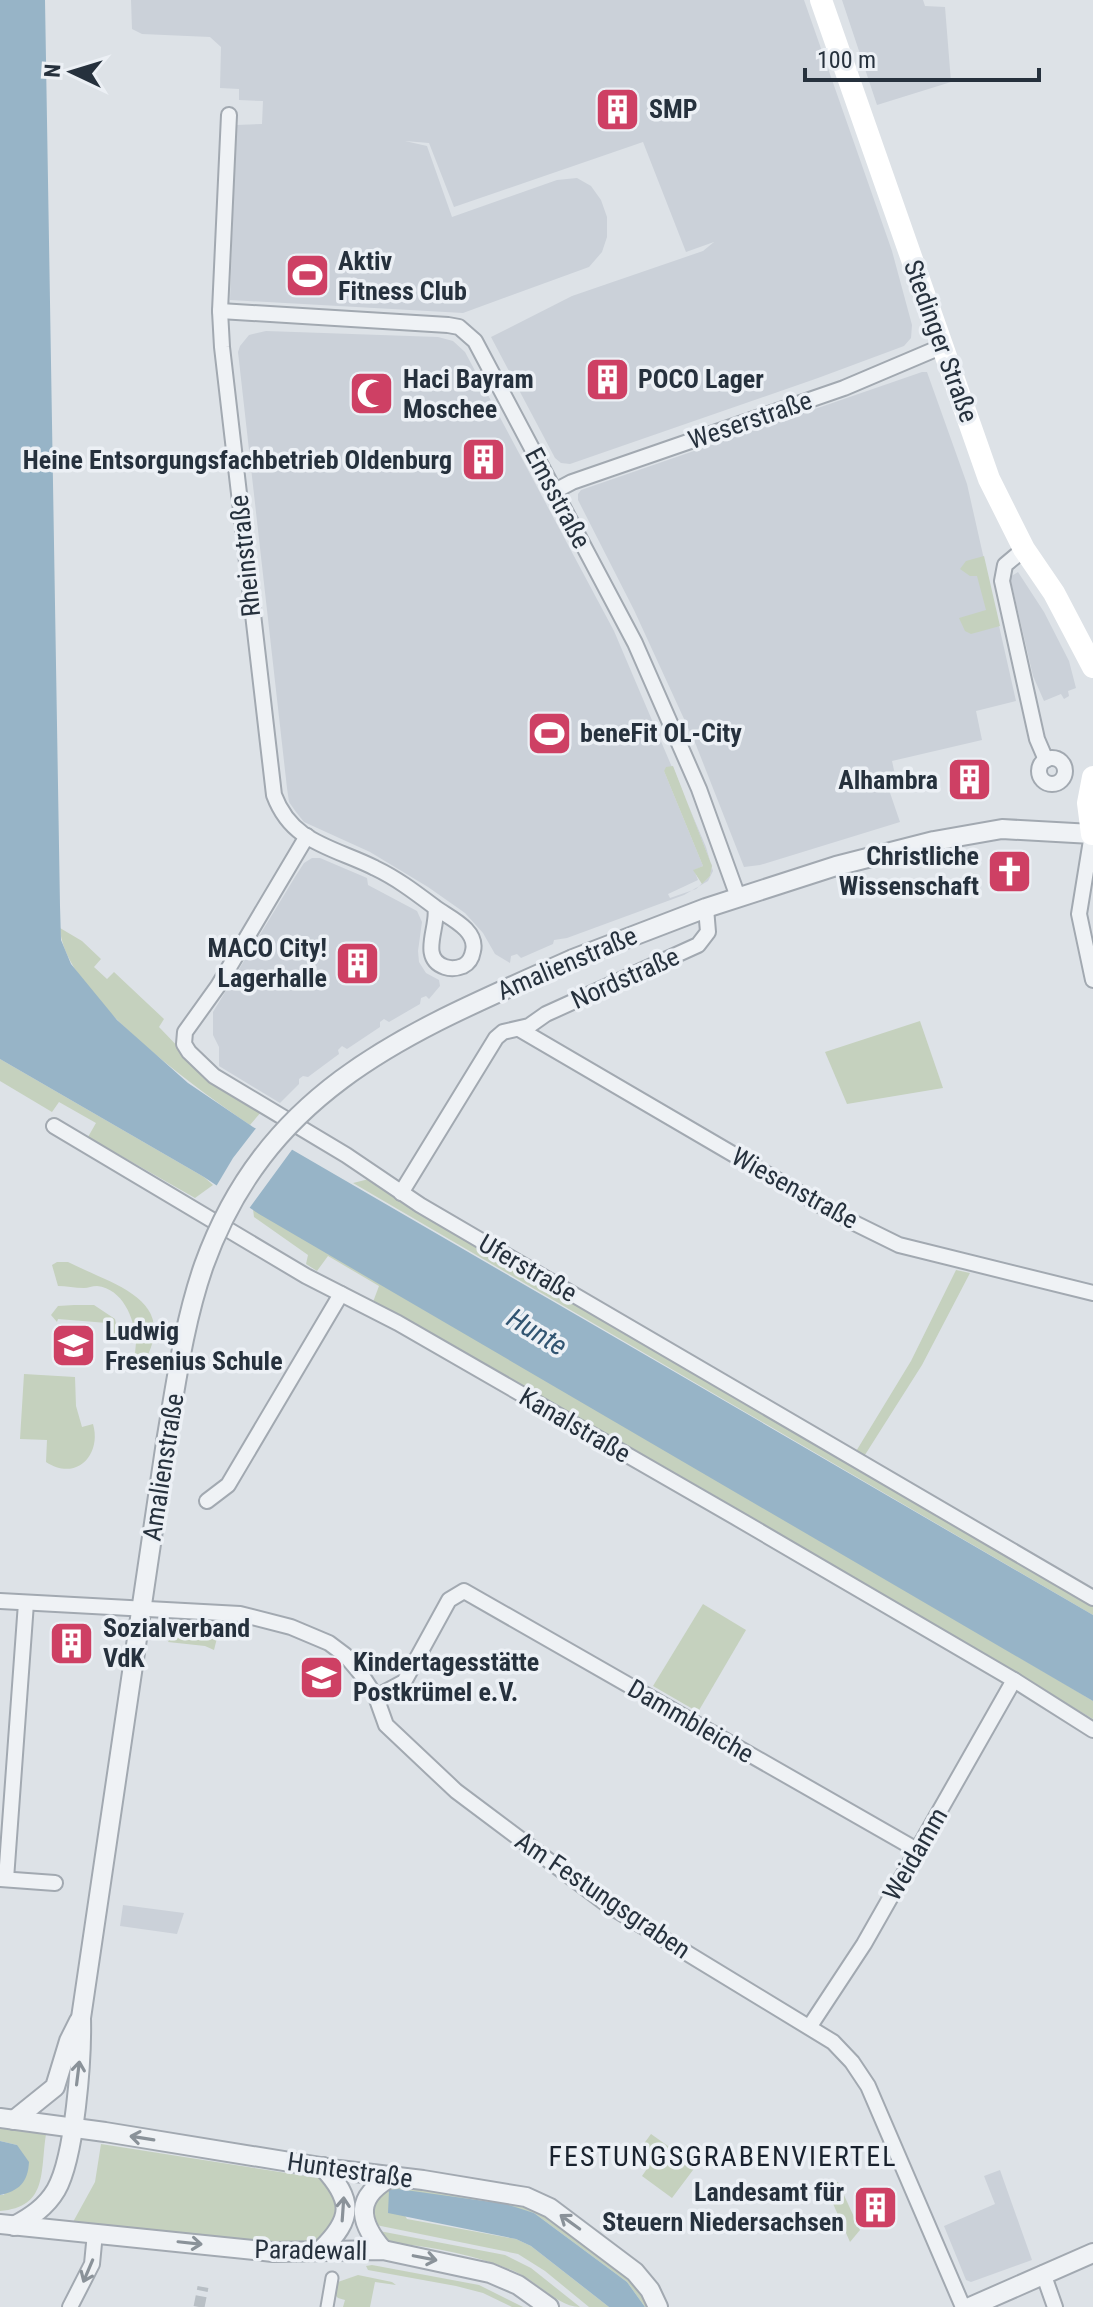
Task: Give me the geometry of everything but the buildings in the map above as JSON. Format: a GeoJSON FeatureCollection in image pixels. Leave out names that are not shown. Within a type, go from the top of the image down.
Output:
{"type":"FeatureCollection","features":[{"type":"Feature","properties":{"kind":"main road","name":"Stedinger Straße"},"geometry":{"type":"LineString","coordinates":[[821,0],[989,479],[1024,549],[1054,593],[1093,667]]}},
{"type":"Feature","properties":{"kind":"main road"},"geometry":{"type":"LineString","coordinates":[[1093,777],[1088,803],[1093,833]]}},
{"type":"Feature","properties":{"kind":"street","name":"Rheinstraße"},"geometry":{"type":"LineString","coordinates":[[229,115],[220,311],[222,347],[274,795],[285,816],[307,836],[397,880],[435,907]]}},
{"type":"Feature","properties":{"kind":"street","name":"Emsstraße"},"geometry":{"type":"LineString","coordinates":[[220,311],[459,327],[468,333],[481,351],[635,643],[699,789],[738,897]]}},
{"type":"Feature","properties":{"kind":"street","name":"Weserstraße"},"geometry":{"type":"LineString","coordinates":[[555,491],[572,482],[844,388],[943,346]]}},
{"type":"Feature","properties":{"kind":"street"},"geometry":{"type":"LineString","coordinates":[[1024,549],[1005,565],[1002,581],[1037,739],[1046,760]]}},
{"type":"Feature","properties":{"kind":"street"},"geometry":{"type":"LineString","coordinates":[[706,908],[836,866],[968,834],[1030,829],[1093,833],[1079,914],[1093,980]]}},
{"type":"Feature","properties":{"kind":"street","name":"Uferstraße"},"geometry":{"type":"LineString","coordinates":[[307,836],[218,986],[185,1032],[184,1044],[189,1052],[214,1076],[346,1155],[401,1193],[1093,1598]]}},
{"type":"Feature","properties":{"kind":"street","name":"Nordstraße"},"geometry":{"type":"LineString","coordinates":[[401,1193],[496,1038],[503,1032],[519,1029],[698,945],[708,932],[706,908]]}},
{"type":"Feature","properties":{"kind":"street","name":"Amalienstraße"},"geometry":{"type":"LineString","coordinates":[[7,2225],[31,2217],[55,2193],[66,2168],[81,2044],[81,2018],[178,1368],[191,1307],[215,1237],[246,1177],[277,1138],[316,1099],[389,1046],[438,1020],[573,959],[706,908]]}},
{"type":"Feature","properties":{"kind":"street","name":"Wiesenstraße"},"geometry":{"type":"LineString","coordinates":[[519,1029],[832,1212],[899,1245],[1093,1293]]}},
{"type":"Feature","properties":{"kind":"street","name":"Kanalstraße"},"geometry":{"type":"LineString","coordinates":[[54,1126],[191,1209],[398,1323],[1014,1680],[1093,1730]]}},
{"type":"Feature","properties":{"kind":"street"},"geometry":{"type":"LineString","coordinates":[[207,1501],[228,1485],[341,1294]]}},
{"type":"Feature","properties":{"kind":"street","name":"Dammbleiche"},"geometry":{"type":"LineString","coordinates":[[376,1697],[404,1682],[449,1600],[464,1591],[917,1850]]}},
{"type":"Feature","properties":{"kind":"street","name":"Am Festungsgraben"},"geometry":{"type":"LineString","coordinates":[[0,1601],[240,1614],[291,1627],[329,1643],[345,1655],[376,1697],[386,1725],[411,1752],[456,1791],[608,1905],[833,2042],[852,2062],[868,2086],[963,2307]]}},
{"type":"Feature","properties":{"kind":"street"},"geometry":{"type":"LineString","coordinates":[[26,1603],[3,1879],[55,1883]]}},
{"type":"Feature","properties":{"kind":"street","name":"Weidamm"},"geometry":{"type":"LineString","coordinates":[[810,2026],[864,1944],[1014,1680]]}},
{"type":"Feature","properties":{"kind":"street","name":"Amalienstraße"},"geometry":{"type":"LineString","coordinates":[[7,2119],[55,2087],[69,2041],[81,2018]]}},
{"type":"Feature","properties":{"kind":"street","name":"Huntestraße"},"geometry":{"type":"LineString","coordinates":[[7,2119],[526,2197],[550,2208],[635,2272],[658,2301]]}},
{"type":"Feature","properties":{"kind":"street"},"geometry":{"type":"LineString","coordinates":[[321,2250],[338,2232],[346,2207],[343,2192],[323,2167]]}},
{"type":"Feature","properties":{"kind":"street"},"geometry":{"type":"LineString","coordinates":[[383,2250],[365,2225],[364,2208],[377,2184],[393,2176]]}},
{"type":"Feature","properties":{"kind":"street","name":"Paradewall"},"geometry":{"type":"LineString","coordinates":[[7,2225],[254,2250],[383,2250],[490,2273],[518,2285],[549,2307]]}},
{"type":"Feature","properties":{"kind":"street"},"geometry":{"type":"LineString","coordinates":[[70,2307],[92,2264],[95,2233]]}},
{"type":"Feature","properties":{"kind":"street"},"geometry":{"type":"LineString","coordinates":[[970,2307],[1093,2253]]}},
{"type":"Feature","properties":{"kind":"street"},"geometry":{"type":"LineString","coordinates":[[1043,2273],[1055,2307]]}},
{"type":"Feature","properties":{"kind":"street"},"geometry":{"type":"LineString","coordinates":[[327,2307],[332,2278]]}},
{"type":"Feature","properties":{"kind":"shaded area"},"geometry":{"type":"Polygon","coordinates":[[[131,0],[804,0],[892,251],[912,325],[911,338],[904,346],[818,378],[570,464],[561,463],[555,458],[491,337],[572,296],[703,251],[714,242],[686,252],[643,142],[454,207],[429,143],[405,141],[427,146],[452,217],[557,180],[577,178],[591,186],[601,200],[607,217],[607,237],[602,252],[589,267],[463,313],[230,300],[236,125],[262,124],[263,101],[239,100],[239,89],[220,88],[221,47],[210,37],[142,34],[132,29],[131,0]]]}},
{"type":"Feature","properties":{"kind":"shaded area"},"geometry":{"type":"Polygon","coordinates":[[[842,0],[923,0],[925,6],[945,7],[951,82],[877,105],[842,0]]]}},
{"type":"Feature","properties":{"kind":"shaded area"},"geometry":{"type":"Polygon","coordinates":[[[266,331],[438,337],[453,341],[465,352],[614,631],[672,767],[664,771],[703,866],[694,870],[698,880],[668,894],[670,898],[692,890],[567,938],[554,940],[553,944],[521,958],[517,954],[511,956],[510,963],[495,954],[483,933],[465,913],[370,852],[304,822],[296,812],[289,802],[287,788],[238,352],[249,335],[266,331]]]}},
{"type":"Feature","properties":{"kind":"shaded area"},"geometry":{"type":"Polygon","coordinates":[[[927,372],[967,484],[1016,701],[976,711],[982,740],[892,761],[897,784],[888,787],[900,822],[760,865],[744,867],[696,745],[634,610],[578,500],[578,494],[581,490],[927,372]]]}},
{"type":"Feature","properties":{"kind":"shaded area"},"geometry":{"type":"Polygon","coordinates":[[[1018,572],[1044,612],[1069,661],[1076,688],[1068,691],[1069,696],[1064,699],[1061,694],[1044,701],[1033,676],[1010,577],[1018,572]]]}},
{"type":"Feature","properties":{"kind":"shaded area"},"geometry":{"type":"Polygon","coordinates":[[[686,801],[706,847],[710,862],[686,801]]]}},
{"type":"Feature","properties":{"kind":"shaded area"},"geometry":{"type":"Polygon","coordinates":[[[320,858],[367,878],[368,885],[417,911],[422,922],[419,962],[426,973],[439,980],[440,986],[429,999],[426,996],[421,998],[420,1004],[389,1022],[384,1019],[380,1027],[347,1049],[342,1046],[339,1054],[308,1077],[299,1079],[299,1084],[280,1103],[219,1066],[219,1047],[213,1035],[213,1012],[304,863],[320,858]]]}},
{"type":"Feature","properties":{"kind":"shaded area"},"geometry":{"type":"Polygon","coordinates":[[[123,1905],[184,1913],[177,1934],[120,1926],[123,1905]]]}},
{"type":"Feature","properties":{"kind":"shaded area"},"geometry":{"type":"Polygon","coordinates":[[[1000,2170],[1032,2260],[971,2282],[966,2280],[944,2226],[995,2204],[984,2176],[1000,2170]]]}},
{"type":"Feature","properties":{"kind":"green space"},"geometry":{"type":"Polygon","coordinates":[[[984,556],[1000,626],[971,634],[965,631],[959,618],[986,610],[977,576],[970,576],[960,569],[966,561],[984,556]]]}},
{"type":"Feature","properties":{"kind":"green space"},"geometry":{"type":"Polygon","coordinates":[[[673,766],[712,866],[710,876],[702,884],[693,870],[703,866],[664,771],[666,767],[673,766]]]}},
{"type":"Feature","properties":{"kind":"green space"},"geometry":{"type":"Polygon","coordinates":[[[60,928],[82,941],[101,959],[94,967],[107,979],[114,972],[164,1019],[159,1027],[210,1080],[262,1111],[250,1125],[167,1064],[107,1010],[84,982],[67,954],[60,928]]]}},
{"type":"Feature","properties":{"kind":"green space"},"geometry":{"type":"Polygon","coordinates":[[[920,1021],[943,1088],[847,1104],[825,1052],[920,1021]]]}},
{"type":"Feature","properties":{"kind":"green space"},"geometry":{"type":"Polygon","coordinates":[[[0,1059],[213,1185],[195,1198],[88,1137],[96,1123],[59,1102],[52,1112],[0,1081],[0,1059]]]}},
{"type":"Feature","properties":{"kind":"green space"},"geometry":{"type":"Polygon","coordinates":[[[373,1178],[1093,1605],[1093,1615],[353,1183],[373,1178]]]}},
{"type":"Feature","properties":{"kind":"green space"},"geometry":{"type":"Polygon","coordinates":[[[253,1209],[1070,1687],[1093,1701],[1093,1719],[712,1494],[373,1302],[379,1286],[328,1256],[317,1271],[306,1264],[308,1255],[254,1217],[253,1209]]]}},
{"type":"Feature","properties":{"kind":"green space"},"geometry":{"type":"Polygon","coordinates":[[[68,1262],[124,1289],[139,1299],[150,1312],[154,1328],[151,1347],[139,1371],[135,1360],[133,1323],[126,1306],[106,1288],[58,1286],[52,1265],[68,1262]]]}},
{"type":"Feature","properties":{"kind":"green space"},"geometry":{"type":"Polygon","coordinates":[[[956,1270],[970,1273],[922,1365],[863,1458],[855,1453],[911,1361],[956,1270]]]}},
{"type":"Feature","properties":{"kind":"green space"},"geometry":{"type":"Polygon","coordinates":[[[94,1305],[115,1319],[120,1343],[106,1341],[107,1323],[58,1319],[57,1322],[51,1315],[58,1306],[94,1305]]]}},
{"type":"Feature","properties":{"kind":"green space"},"geometry":{"type":"Polygon","coordinates":[[[24,1374],[75,1377],[76,1406],[82,1427],[93,1424],[95,1435],[90,1455],[76,1467],[67,1469],[46,1462],[47,1440],[20,1439],[24,1374]]]}},
{"type":"Feature","properties":{"kind":"green space"},"geometry":{"type":"Polygon","coordinates":[[[703,1604],[746,1630],[698,1712],[653,1686],[703,1604]]]}},
{"type":"Feature","properties":{"kind":"green space"},"geometry":{"type":"Polygon","coordinates":[[[179,1622],[220,1626],[214,1650],[168,1642],[179,1622]]]}},
{"type":"Feature","properties":{"kind":"green space"},"geometry":{"type":"Polygon","coordinates":[[[0,2127],[46,2134],[39,2186],[34,2195],[27,2203],[0,2211],[0,2195],[4,2195],[17,2145],[0,2141],[0,2127]]]}},
{"type":"Feature","properties":{"kind":"green space"},"geometry":{"type":"Polygon","coordinates":[[[651,2134],[696,2166],[672,2198],[642,2176],[651,2163],[637,2153],[651,2134]]]}},
{"type":"Feature","properties":{"kind":"green space"},"geometry":{"type":"Polygon","coordinates":[[[101,2144],[325,2179],[337,2191],[338,2216],[317,2243],[287,2244],[195,2238],[73,2222],[95,2182],[101,2144]]]}},
{"type":"Feature","properties":{"kind":"green space"},"geometry":{"type":"Polygon","coordinates":[[[823,2181],[838,2182],[860,2230],[850,2242],[823,2181]]]}},
{"type":"Feature","properties":{"kind":"green space"},"geometry":{"type":"Polygon","coordinates":[[[393,2184],[524,2203],[593,2249],[653,2307],[645,2307],[627,2282],[534,2213],[485,2201],[389,2190],[407,2219],[516,2239],[531,2246],[609,2307],[589,2307],[545,2271],[518,2254],[371,2224],[372,2202],[393,2184]]]}},
{"type":"Feature","properties":{"kind":"green space"},"geometry":{"type":"Polygon","coordinates":[[[374,2230],[505,2255],[531,2268],[580,2307],[564,2303],[524,2276],[501,2266],[450,2252],[382,2242],[374,2230]]]}},
{"type":"Feature","properties":{"kind":"green space"},"geometry":{"type":"Polygon","coordinates":[[[366,2266],[479,2285],[523,2307],[512,2307],[483,2293],[456,2286],[368,2270],[366,2266]]]}},
{"type":"Feature","properties":{"kind":"green space"},"geometry":{"type":"Polygon","coordinates":[[[358,2275],[396,2285],[375,2282],[370,2307],[343,2307],[345,2300],[334,2294],[335,2283],[358,2275]]]}},
{"type":"Feature","properties":{"kind":"water","name":"Hunte"},"geometry":{"type":"Polygon","coordinates":[[[0,0],[45,0],[60,906],[61,940],[71,964],[117,1020],[188,1083],[253,1127],[1093,1615],[1093,1701],[259,1214],[204,1177],[0,1059],[0,0]]]}},
{"type":"Feature","properties":{"kind":"water"},"geometry":{"type":"Polygon","coordinates":[[[0,2141],[17,2145],[29,2162],[27,2175],[21,2184],[0,2195],[0,2141]]]}},
{"type":"Feature","properties":{"kind":"water"},"geometry":{"type":"Polygon","coordinates":[[[389,2190],[506,2204],[534,2213],[627,2282],[645,2307],[609,2307],[531,2246],[516,2239],[388,2213],[389,2190]]]}},
{"type":"Feature","properties":{"kind":"pier"},"geometry":{"type":"Polygon","coordinates":[[[255,1124],[300,1149],[294,1147],[248,1210],[214,1190],[257,1127],[255,1124]]]}},
{"type":"Feature","properties":{"kind":"tunnel"},"geometry":{"type":"LineString","coordinates":[[199,2307],[203,2287]]}},
{"type":"Feature","properties":{"kind":"place","name":"SMP"},"geometry":{"type":"Point","coordinates":[618,109]}},
{"type":"Feature","properties":{"kind":"place","name":"Aktiv Fitness Club"},"geometry":{"type":"Point","coordinates":[307,276]}},
{"type":"Feature","properties":{"kind":"place","name":"POCO Lager"},"geometry":{"type":"Point","coordinates":[607,379]}},
{"type":"Feature","properties":{"kind":"place","name":"Haci Bayram Moschee"},"geometry":{"type":"Point","coordinates":[372,394]}},
{"type":"Feature","properties":{"kind":"place","name":"Heine Entsorgungsfachbetrieb Oldenburg"},"geometry":{"type":"Point","coordinates":[483,460]}},
{"type":"Feature","properties":{"kind":"place","name":"beneFit OL-City"},"geometry":{"type":"Point","coordinates":[549,733]}},
{"type":"Feature","properties":{"kind":"place","name":"Alhambra"},"geometry":{"type":"Point","coordinates":[969,780]}},
{"type":"Feature","properties":{"kind":"place","name":"Christliche Wissenschaft"},"geometry":{"type":"Point","coordinates":[1010,871]}},
{"type":"Feature","properties":{"kind":"place","name":"MACO City! Lagerhalle"},"geometry":{"type":"Point","coordinates":[358,963]}},
{"type":"Feature","properties":{"kind":"place","name":"Ludwig Fresenius Schule"},"geometry":{"type":"Point","coordinates":[74,1346]}},
{"type":"Feature","properties":{"kind":"place","name":"Sozialverband VdK"},"geometry":{"type":"Point","coordinates":[72,1643]}},
{"type":"Feature","properties":{"kind":"place","name":"Kindertagesstätte Postkrümel e.V."},"geometry":{"type":"Point","coordinates":[322,1677]}},
{"type":"Feature","properties":{"kind":"place","name":"Landesamt für Steuern Niedersachsen"},"geometry":{"type":"Point","coordinates":[875,2207]}},
{"type":"Feature","properties":{"kind":"district","name":"FESTUNGSGRABENVIERTEL"},"geometry":{"type":"Point","coordinates":[723,2156]}}]}
